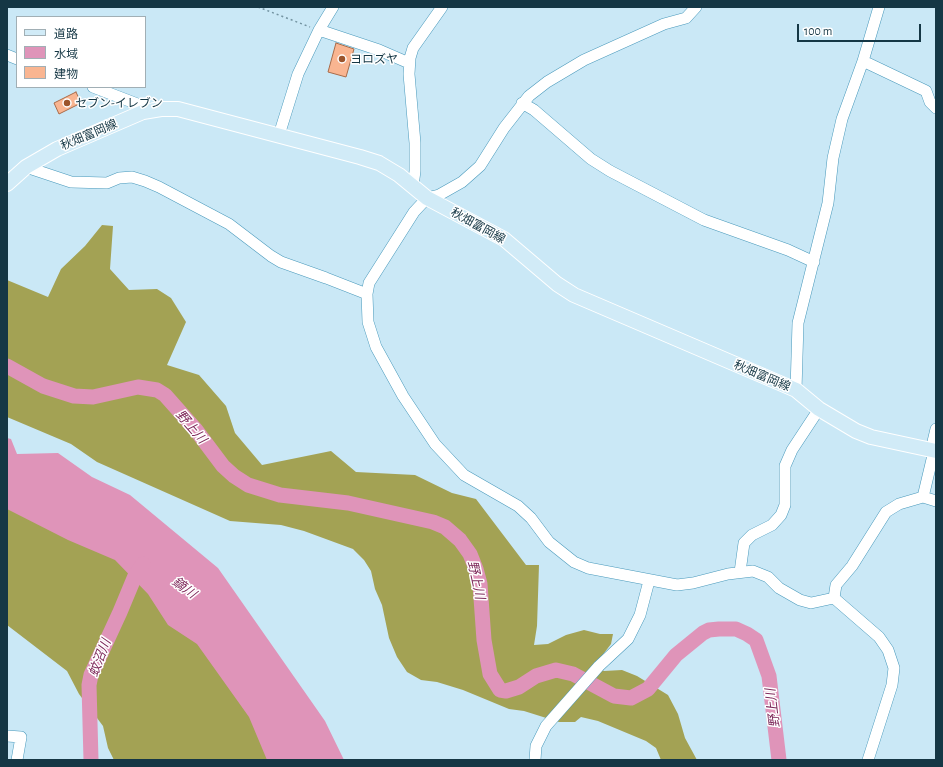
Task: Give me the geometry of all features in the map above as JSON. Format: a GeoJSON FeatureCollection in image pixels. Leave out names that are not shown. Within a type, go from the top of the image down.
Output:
{"type":"FeatureCollection","features":[{"type":"Feature","properties":{"kind":"main road","name":"秋畑富岡線"},"geometry":{"type":"LineString","coordinates":[[7,184],[26,166],[57,149],[142,112],[153,110],[178,110],[280,135],[379,163],[413,186],[427,198],[504,239],[557,284],[574,295],[796,390],[819,408],[856,431],[871,437],[934,451]]}},
{"type":"Feature","properties":{"kind":"street"},"geometry":{"type":"LineString","coordinates":[[280,135],[298,74],[332,7]]}},
{"type":"Feature","properties":{"kind":"street"},"geometry":{"type":"LineString","coordinates":[[413,186],[415,171],[415,143],[410,63],[413,48],[442,7]]}},
{"type":"Feature","properties":{"kind":"street"},"geometry":{"type":"LineString","coordinates":[[796,390],[798,323],[828,202],[833,158],[842,119],[863,61],[879,7]]}},
{"type":"Feature","properties":{"kind":"street"},"geometry":{"type":"LineString","coordinates":[[691,9],[686,18],[664,24],[584,60],[547,82],[522,103],[480,166],[462,182],[439,195],[427,198],[414,212],[369,283],[367,294],[368,322],[376,347],[403,396],[444,455],[469,478],[518,506],[531,518],[549,542],[574,562],[588,568],[649,581],[677,585],[694,584],[740,572],[753,571],[768,577],[779,588],[800,600],[811,603],[834,598]]}},
{"type":"Feature","properties":{"kind":"street"},"geometry":{"type":"LineString","coordinates":[[319,30],[379,50],[410,63]]}},
{"type":"Feature","properties":{"kind":"street"},"geometry":{"type":"LineString","coordinates":[[863,61],[926,91],[930,102],[936,108]]}},
{"type":"Feature","properties":{"kind":"street"},"geometry":{"type":"LineString","coordinates":[[96,88],[153,110]]}},
{"type":"Feature","properties":{"kind":"street"},"geometry":{"type":"LineString","coordinates":[[522,103],[534,110],[591,159],[610,171],[704,220],[788,250],[814,262]]}},
{"type":"Feature","properties":{"kind":"street"},"geometry":{"type":"LineString","coordinates":[[26,166],[71,182],[107,183],[119,178],[132,177],[159,187],[229,224],[281,262],[367,294]]}},
{"type":"Feature","properties":{"kind":"street"},"geometry":{"type":"LineString","coordinates":[[740,572],[744,543],[752,535],[772,525],[782,515],[785,505],[785,466],[792,450],[819,408]]}},
{"type":"Feature","properties":{"kind":"street"},"geometry":{"type":"LineString","coordinates":[[923,497],[934,451],[936,429]]}},
{"type":"Feature","properties":{"kind":"street"},"geometry":{"type":"LineString","coordinates":[[834,598],[836,585],[852,566],[886,512],[899,504],[923,497],[936,501]]}},
{"type":"Feature","properties":{"kind":"street"},"geometry":{"type":"LineString","coordinates":[[535,760],[535,751],[538,740],[552,720],[599,666],[620,647],[636,625],[649,581]]}},
{"type":"Feature","properties":{"kind":"street"},"geometry":{"type":"LineString","coordinates":[[834,598],[879,637],[888,650],[894,668],[892,685],[868,760]]}},
{"type":"Feature","properties":{"kind":"street"},"geometry":{"type":"LineString","coordinates":[[7,736],[21,737],[17,760]]}},
{"type":"Feature","properties":{"kind":"path"},"geometry":{"type":"LineString","coordinates":[[258,7],[319,30]]}},
{"type":"Feature","properties":{"kind":"shaded area"},"geometry":{"type":"Polygon","coordinates":[[[102,225],[113,226],[110,269],[129,290],[157,289],[171,298],[186,322],[167,365],[199,375],[226,406],[235,433],[262,465],[331,451],[356,472],[415,475],[452,493],[476,499],[526,565],[539,565],[537,626],[534,645],[548,644],[566,635],[584,630],[600,634],[613,634],[611,644],[595,665],[604,671],[622,670],[637,676],[668,695],[678,714],[685,738],[697,760],[661,760],[656,748],[646,741],[598,721],[581,717],[575,722],[559,722],[524,711],[509,709],[463,690],[437,682],[421,680],[407,672],[397,657],[389,638],[382,605],[375,589],[371,571],[364,560],[353,549],[304,531],[281,525],[230,521],[97,462],[71,444],[7,417],[7,280],[48,297],[61,269],[85,246],[102,225]]]}},
{"type":"Feature","properties":{"kind":"shaded area"},"geometry":{"type":"Polygon","coordinates":[[[7,454],[78,487],[294,760],[114,760],[108,748],[103,726],[79,694],[67,671],[7,625],[7,454]]]}},
{"type":"Feature","properties":{"kind":"water","name":"鏑川"},"geometry":{"type":"Polygon","coordinates":[[[7,438],[11,439],[17,454],[58,453],[92,477],[130,495],[218,568],[325,721],[344,760],[267,760],[249,717],[197,644],[168,625],[148,594],[115,560],[68,540],[7,509],[7,438]]]}},
{"type":"Feature","properties":{"kind":"building","name":"ヨロズヤ"},"geometry":{"type":"Polygon","coordinates":[[[336,43],[354,49],[346,77],[328,72],[336,43]]]}},
{"type":"Feature","properties":{"kind":"building","name":"セブン-イレブン"},"geometry":{"type":"Polygon","coordinates":[[[76,92],[81,103],[59,114],[54,103],[76,92]]]}},
{"type":"Feature","properties":{"kind":"waterway","name":"野上川"},"geometry":{"type":"LineString","coordinates":[[7,366],[43,386],[74,396],[93,397],[138,387],[157,390],[165,395],[196,430],[223,466],[234,476],[248,485],[280,495],[348,503],[433,522],[445,527],[460,540],[470,554],[476,569],[480,584],[484,640],[490,674],[500,690],[506,691],[519,687],[536,676],[556,670],[573,674],[614,696],[631,698],[648,689],[676,655],[703,633],[709,630],[736,629],[747,634],[756,640],[769,676],[779,760]]}},
{"type":"Feature","properties":{"kind":"waterway","name":"蚊沼川"},"geometry":{"type":"LineString","coordinates":[[91,760],[89,685],[91,675],[135,576],[143,564]]}},
{"type":"Feature","properties":{"kind":"place","name":"ヨロズヤ"},"geometry":{"type":"Point","coordinates":[342,59]}},
{"type":"Feature","properties":{"kind":"place","name":"セブン-イレブン"},"geometry":{"type":"Point","coordinates":[67,103]}}]}
